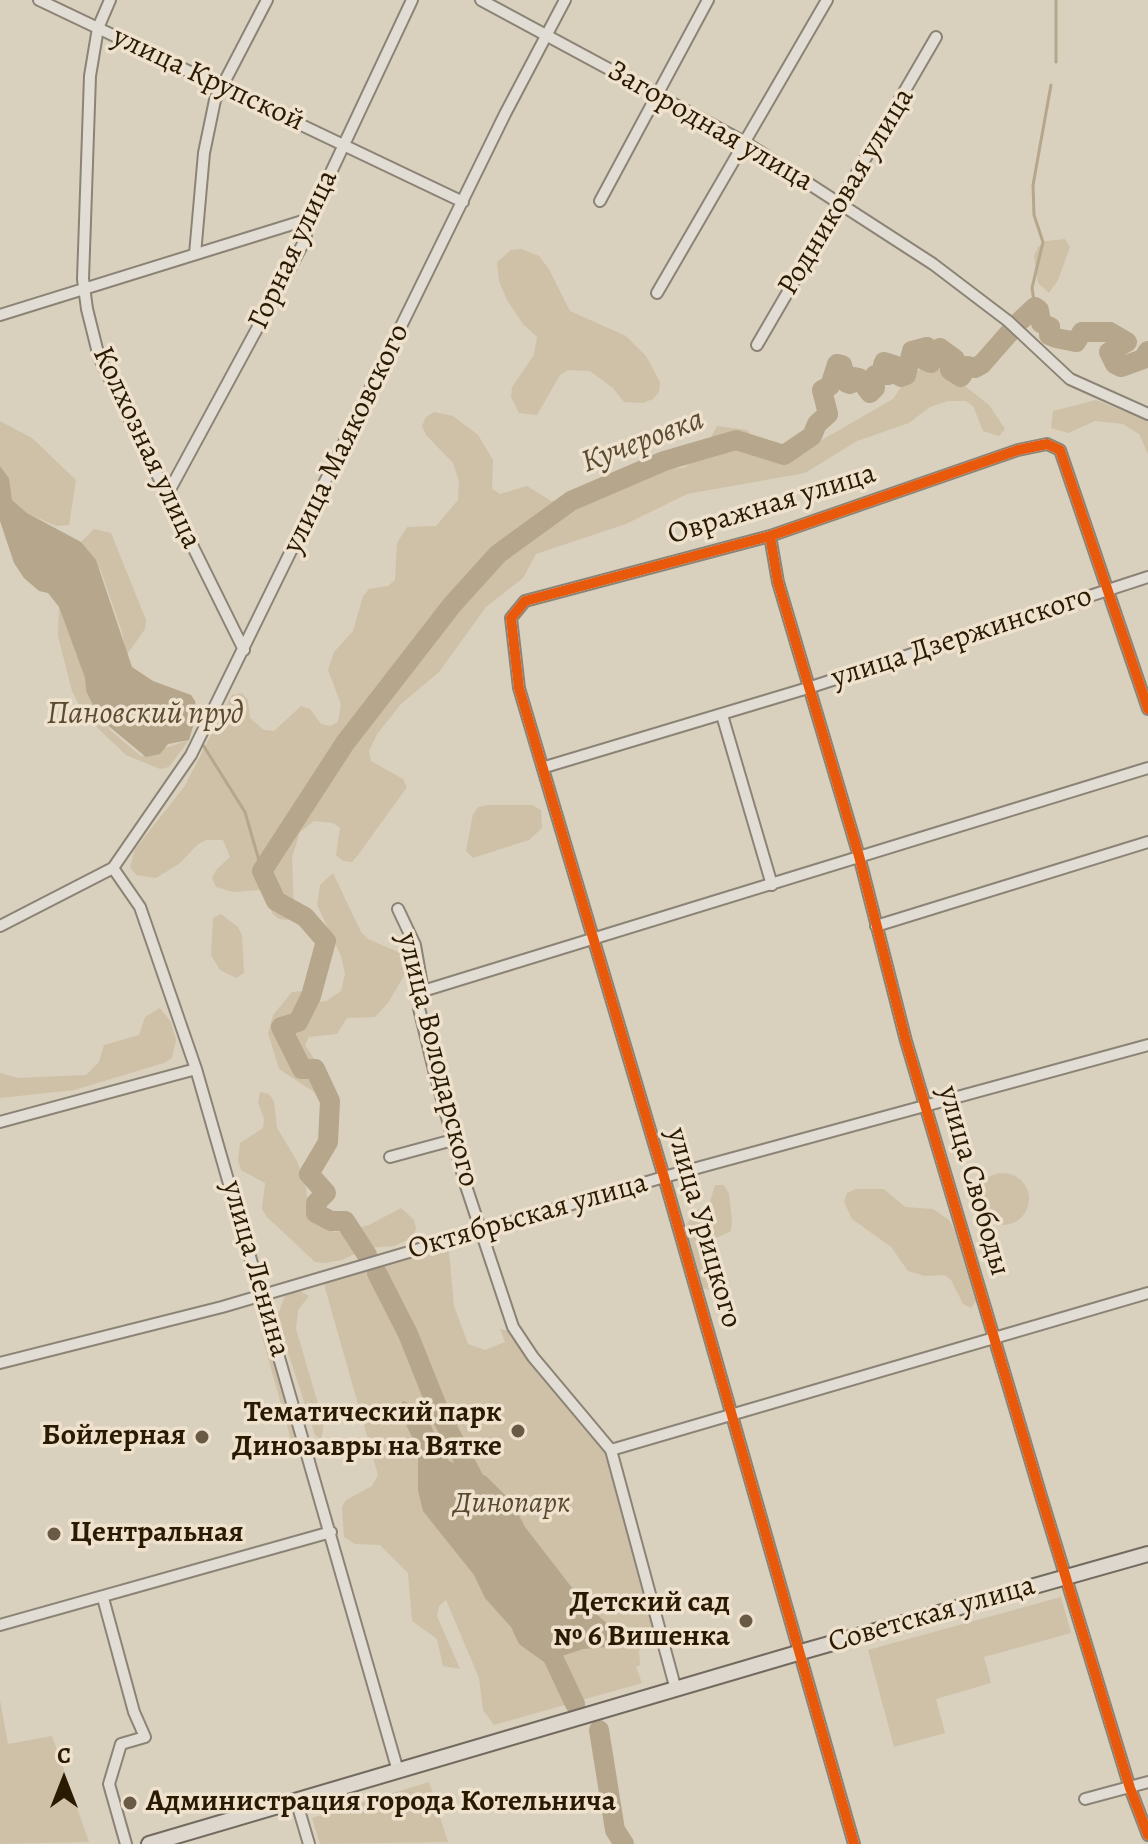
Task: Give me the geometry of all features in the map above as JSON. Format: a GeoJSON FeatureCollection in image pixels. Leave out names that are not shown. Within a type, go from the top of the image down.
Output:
{"type":"FeatureCollection","features":[{"type":"Feature","properties":{"kind":"main road","name":"Советская улица"},"geometry":{"type":"LineString","coordinates":[[398,1771],[1148,1554]]}},
{"type":"Feature","properties":{"kind":"main road"},"geometry":{"type":"LineString","coordinates":[[149,1844],[398,1771]]}},
{"type":"Feature","properties":{"kind":"street","name":"улица Крупской"},"geometry":{"type":"LineString","coordinates":[[39,0],[224,85],[463,202]]}},
{"type":"Feature","properties":{"kind":"street","name":"Колхозная улица"},"geometry":{"type":"LineString","coordinates":[[110,0],[98,28],[90,76],[84,290],[99,357],[244,650]]}},
{"type":"Feature","properties":{"kind":"street"},"geometry":{"type":"LineString","coordinates":[[195,254],[204,153],[215,100],[267,0]]}},
{"type":"Feature","properties":{"kind":"street","name":"Горная улица"},"geometry":{"type":"LineString","coordinates":[[167,495],[305,240],[309,219],[412,0]]}},
{"type":"Feature","properties":{"kind":"street","name":"Загородная улица"},"geometry":{"type":"LineString","coordinates":[[481,0],[746,143],[933,264],[1008,321],[1070,379],[1148,414]]}},
{"type":"Feature","properties":{"kind":"street","name":"улица Маяковского"},"geometry":{"type":"LineString","coordinates":[[113,868],[191,755],[565,0]]}},
{"type":"Feature","properties":{"kind":"street"},"geometry":{"type":"LineString","coordinates":[[600,201],[708,0]]}},
{"type":"Feature","properties":{"kind":"street"},"geometry":{"type":"LineString","coordinates":[[657,293],[827,0]]}},
{"type":"Feature","properties":{"kind":"street","name":"Родниковая улица"},"geometry":{"type":"LineString","coordinates":[[757,345],[936,37]]}},
{"type":"Feature","properties":{"kind":"street"},"geometry":{"type":"LineString","coordinates":[[0,315],[309,219]]}},
{"type":"Feature","properties":{"kind":"street","name":"Овражная улица"},"geometry":{"type":"LineString","coordinates":[[510,626],[518,607],[525,601],[770,536],[1018,450],[1047,444],[1060,450],[1110,590]]}},
{"type":"Feature","properties":{"kind":"street","name":"улица Свободы"},"geometry":{"type":"LineString","coordinates":[[770,536],[778,582],[859,856],[926,1107],[993,1339],[1130,1788],[1148,1835]]}},
{"type":"Feature","properties":{"kind":"street","name":"улица Дзержинского"},"geometry":{"type":"LineString","coordinates":[[545,767],[808,688],[1148,577]]}},
{"type":"Feature","properties":{"kind":"street"},"geometry":{"type":"LineString","coordinates":[[1110,590],[1118,628],[1148,709]]}},
{"type":"Feature","properties":{"kind":"street","name":"улица Урицкого"},"geometry":{"type":"LineString","coordinates":[[510,626],[519,688],[545,767],[664,1177],[854,1844]]}},
{"type":"Feature","properties":{"kind":"street"},"geometry":{"type":"LineString","coordinates":[[722,715],[772,885]]}},
{"type":"Feature","properties":{"kind":"street"},"geometry":{"type":"LineString","coordinates":[[423,991],[1148,768]]}},
{"type":"Feature","properties":{"kind":"street"},"geometry":{"type":"LineString","coordinates":[[876,926],[1148,842]]}},
{"type":"Feature","properties":{"kind":"street"},"geometry":{"type":"LineString","coordinates":[[0,926],[113,868]]}},
{"type":"Feature","properties":{"kind":"street","name":"улица Ленина"},"geometry":{"type":"LineString","coordinates":[[113,868],[140,907],[196,1069],[398,1771]]}},
{"type":"Feature","properties":{"kind":"street","name":"улица Володарского"},"geometry":{"type":"LineString","coordinates":[[398,909],[415,945],[423,991],[419,1008],[453,1140],[513,1327],[611,1450],[676,1690]]}},
{"type":"Feature","properties":{"kind":"street","name":"Октябрьская улица"},"geometry":{"type":"LineString","coordinates":[[0,1363],[262,1295],[664,1177],[1148,1045]]}},
{"type":"Feature","properties":{"kind":"street"},"geometry":{"type":"LineString","coordinates":[[0,1122],[196,1069]]}},
{"type":"Feature","properties":{"kind":"street"},"geometry":{"type":"LineString","coordinates":[[390,1157],[453,1140]]}},
{"type":"Feature","properties":{"kind":"street"},"geometry":{"type":"LineString","coordinates":[[611,1450],[1148,1293]]}},
{"type":"Feature","properties":{"kind":"street"},"geometry":{"type":"LineString","coordinates":[[0,1625],[331,1532]]}},
{"type":"Feature","properties":{"kind":"street"},"geometry":{"type":"LineString","coordinates":[[103,1598],[134,1712],[145,1737],[121,1744],[109,1784],[126,1844]]}},
{"type":"Feature","properties":{"kind":"street"},"geometry":{"type":"LineString","coordinates":[[1085,1799],[1148,1782]]}},
{"type":"Feature","properties":{"kind":"street"},"geometry":{"type":"LineString","coordinates":[[296,1800],[309,1844]]}},
{"type":"Feature","properties":{"kind":"green space"},"geometry":{"type":"Polygon","coordinates":[[[1065,239],[1070,247],[1058,280],[1049,293],[1038,283],[1034,256],[1038,247],[1046,241],[1065,239]]]}},
{"type":"Feature","properties":{"kind":"green space"},"geometry":{"type":"Polygon","coordinates":[[[521,249],[539,256],[570,311],[626,336],[646,356],[660,382],[659,392],[653,399],[643,403],[624,402],[613,388],[590,371],[568,370],[560,375],[537,415],[519,413],[511,397],[512,387],[534,355],[537,337],[523,324],[507,300],[499,281],[497,262],[511,250],[521,249]]]}},
{"type":"Feature","properties":{"kind":"green space"},"geometry":{"type":"Polygon","coordinates":[[[924,367],[943,369],[989,405],[1005,429],[999,436],[983,431],[973,406],[966,401],[948,401],[930,407],[909,423],[857,441],[805,473],[687,494],[626,524],[536,554],[523,578],[486,607],[439,672],[401,704],[377,734],[369,751],[371,761],[403,779],[407,787],[358,855],[352,862],[343,861],[336,855],[340,828],[333,823],[314,821],[300,832],[292,857],[294,913],[288,920],[279,919],[272,913],[267,895],[259,890],[233,892],[216,887],[212,878],[230,857],[223,840],[206,840],[198,844],[179,864],[156,878],[136,875],[130,867],[135,849],[184,787],[232,695],[242,693],[248,700],[250,718],[264,730],[274,731],[301,706],[310,709],[321,724],[330,726],[338,722],[341,704],[328,670],[334,652],[353,631],[363,596],[369,589],[388,586],[395,580],[397,543],[407,527],[436,526],[458,500],[459,481],[453,463],[426,435],[422,426],[426,417],[434,412],[453,416],[478,435],[493,460],[492,489],[500,494],[527,486],[551,501],[569,500],[629,470],[683,468],[700,458],[717,426],[747,430],[765,453],[774,456],[801,452],[893,399],[908,377],[924,367]]]}},
{"type":"Feature","properties":{"kind":"green space"},"geometry":{"type":"Polygon","coordinates":[[[1096,400],[1148,421],[1148,454],[1139,434],[1123,424],[1095,421],[1068,433],[1051,428],[1053,411],[1096,400]]]}},
{"type":"Feature","properties":{"kind":"green space"},"geometry":{"type":"Polygon","coordinates":[[[0,421],[32,438],[76,480],[69,525],[56,526],[27,513],[12,500],[9,478],[0,466],[0,421]]]}},
{"type":"Feature","properties":{"kind":"green space"},"geometry":{"type":"Polygon","coordinates":[[[94,529],[111,533],[146,620],[145,629],[126,656],[122,632],[101,571],[81,542],[94,529]]]}},
{"type":"Feature","properties":{"kind":"green space"},"geometry":{"type":"Polygon","coordinates":[[[59,607],[85,678],[86,691],[110,730],[141,756],[189,740],[169,767],[160,769],[126,755],[84,715],[72,691],[58,636],[59,607]]]}},
{"type":"Feature","properties":{"kind":"green space"},"geometry":{"type":"Polygon","coordinates":[[[532,805],[541,810],[542,828],[529,840],[473,858],[466,851],[473,814],[478,807],[532,805]]]}},
{"type":"Feature","properties":{"kind":"green space"},"geometry":{"type":"Polygon","coordinates":[[[333,873],[361,932],[368,939],[403,954],[406,972],[388,1003],[375,1017],[347,1018],[337,1034],[309,1037],[305,1045],[326,1077],[325,1089],[317,1094],[279,1069],[268,1033],[273,1015],[292,992],[301,991],[307,999],[317,1002],[326,1001],[341,991],[345,974],[341,956],[317,905],[320,885],[333,873]]]}},
{"type":"Feature","properties":{"kind":"green space"},"geometry":{"type":"Polygon","coordinates":[[[221,914],[238,927],[242,935],[244,973],[236,978],[220,970],[211,955],[213,918],[221,914]]]}},
{"type":"Feature","properties":{"kind":"green space"},"geometry":{"type":"Polygon","coordinates":[[[160,1008],[171,1022],[176,1040],[172,1058],[164,1063],[74,1090],[0,1098],[0,1073],[18,1078],[86,1075],[99,1062],[104,1045],[139,1035],[145,1017],[160,1008]]]}},
{"type":"Feature","properties":{"kind":"green space"},"geometry":{"type":"Polygon","coordinates":[[[260,1092],[269,1094],[274,1101],[277,1128],[297,1161],[306,1188],[308,1207],[318,1223],[334,1232],[343,1231],[369,1225],[401,1208],[414,1220],[416,1229],[412,1238],[394,1246],[367,1248],[342,1260],[315,1262],[267,1217],[262,1209],[265,1183],[241,1170],[238,1161],[240,1143],[263,1128],[264,1119],[258,1102],[260,1092]]]}},
{"type":"Feature","properties":{"kind":"green space"},"geometry":{"type":"Polygon","coordinates":[[[1003,1173],[1021,1181],[1029,1199],[1021,1217],[1003,1225],[985,1217],[977,1199],[985,1181],[1003,1173]]]}},
{"type":"Feature","properties":{"kind":"green space"},"geometry":{"type":"Polygon","coordinates":[[[715,1185],[724,1185],[729,1194],[732,1221],[731,1231],[706,1243],[704,1252],[712,1280],[710,1290],[702,1288],[693,1272],[686,1244],[686,1226],[695,1210],[704,1209],[710,1202],[715,1185]]]}},
{"type":"Feature","properties":{"kind":"green space"},"geometry":{"type":"Polygon","coordinates":[[[856,1189],[884,1189],[905,1207],[933,1209],[949,1220],[958,1236],[975,1291],[977,1300],[971,1308],[963,1304],[951,1280],[944,1275],[925,1276],[908,1271],[891,1247],[852,1219],[844,1202],[847,1193],[856,1189]]]}},
{"type":"Feature","properties":{"kind":"green space","name":"Динопарк"},"geometry":{"type":"Polygon","coordinates":[[[441,1247],[449,1252],[454,1306],[468,1344],[485,1350],[505,1342],[500,1329],[514,1332],[521,1351],[597,1438],[611,1462],[654,1630],[639,1651],[640,1665],[636,1667],[642,1683],[494,1725],[483,1710],[479,1678],[446,1600],[439,1606],[437,1616],[460,1669],[443,1666],[437,1639],[412,1621],[408,1573],[380,1545],[355,1544],[344,1537],[342,1507],[346,1500],[372,1486],[378,1475],[324,1284],[441,1247]]]}},
{"type":"Feature","properties":{"kind":"green space"},"geometry":{"type":"Polygon","coordinates":[[[296,1289],[309,1296],[298,1310],[296,1329],[324,1424],[321,1439],[315,1435],[277,1319],[284,1297],[296,1289]]]}},
{"type":"Feature","properties":{"kind":"green space"},"geometry":{"type":"Polygon","coordinates":[[[263,1320],[267,1321],[301,1443],[296,1445],[292,1443],[261,1333],[263,1320]]]}},
{"type":"Feature","properties":{"kind":"green space"},"geometry":{"type":"Polygon","coordinates":[[[1061,1597],[1071,1633],[984,1657],[991,1683],[936,1699],[945,1733],[894,1747],[868,1650],[1061,1597]]]}},
{"type":"Feature","properties":{"kind":"green space"},"geometry":{"type":"Polygon","coordinates":[[[0,1700],[8,1744],[52,1736],[89,1842],[0,1844],[0,1700]]]}},
{"type":"Feature","properties":{"kind":"green space"},"geometry":{"type":"Polygon","coordinates":[[[429,1782],[448,1842],[320,1844],[312,1818],[429,1782]]]}},
{"type":"Feature","properties":{"kind":"water","name":"Пановский пруд"},"geometry":{"type":"Polygon","coordinates":[[[0,466],[9,478],[12,500],[27,513],[81,542],[96,560],[132,667],[153,681],[191,695],[197,713],[189,740],[168,744],[160,754],[146,757],[100,719],[86,691],[85,678],[59,607],[48,593],[39,591],[24,578],[14,563],[0,521],[0,466]]]}},
{"type":"Feature","properties":{"kind":"water"},"geometry":{"type":"Polygon","coordinates":[[[403,1401],[415,1406],[430,1424],[449,1461],[486,1476],[512,1502],[525,1527],[583,1602],[611,1627],[613,1639],[606,1647],[583,1649],[544,1662],[519,1644],[511,1627],[485,1598],[474,1575],[423,1511],[418,1490],[418,1450],[403,1418],[400,1406],[403,1401]]]}},
{"type":"Feature","properties":{"kind":"waterway"},"geometry":{"type":"LineString","coordinates":[[1056,0],[1056,62]]}},
{"type":"Feature","properties":{"kind":"waterway"},"geometry":{"type":"LineString","coordinates":[[1035,307],[1032,288],[1043,242],[1034,215],[1033,185],[1051,85]]}},
{"type":"Feature","properties":{"kind":"waterway","name":"Кучеровка"},"geometry":{"type":"LineString","coordinates":[[1020,321],[1035,307],[1039,310],[1041,323],[1050,327],[1049,335],[1056,338],[1076,342],[1082,332],[1110,332],[1127,342],[1109,352],[1115,364],[1121,367],[1143,359],[1148,351]]}},
{"type":"Feature","properties":{"kind":"waterway","name":"Кучеровка"},"geometry":{"type":"LineString","coordinates":[[367,1255],[345,1221],[331,1221],[316,1213],[316,1203],[326,1193],[309,1174],[328,1142],[330,1101],[315,1069],[302,1069],[281,1027],[298,1022],[311,996],[326,941],[305,917],[276,901],[262,871],[345,743],[452,605],[498,554],[571,501],[664,461],[736,440],[784,455],[812,436],[817,424],[828,414],[822,390],[830,386],[837,364],[842,365],[847,383],[850,384],[854,377],[859,378],[870,393],[875,388],[875,375],[889,375],[884,362],[894,365],[895,373],[901,377],[906,375],[912,351],[927,347],[924,360],[931,363],[940,348],[955,359],[950,370],[961,377],[968,366],[975,368],[982,364],[1010,332]]}},
{"type":"Feature","properties":{"kind":"waterway"},"geometry":{"type":"LineString","coordinates":[[203,745],[245,812],[262,871]]}},
{"type":"Feature","properties":{"kind":"waterway"},"geometry":{"type":"LineString","coordinates":[[377,1273],[408,1334],[440,1414],[481,1493]]}},
{"type":"Feature","properties":{"kind":"waterway"},"geometry":{"type":"LineString","coordinates":[[543,1636],[575,1704]]}},
{"type":"Feature","properties":{"kind":"waterway"},"geometry":{"type":"LineString","coordinates":[[599,1730],[615,1830],[624,1844]]}},
{"type":"Feature","properties":{"kind":"cycle path"},"geometry":{"type":"LineString","coordinates":[[854,1844],[664,1177],[519,688],[511,618],[525,601],[770,536],[1018,450],[1047,444],[1060,450],[1148,709]]}},
{"type":"Feature","properties":{"kind":"cycle path"},"geometry":{"type":"LineString","coordinates":[[770,536],[778,582],[859,856],[906,1041],[1041,1496],[1130,1788],[1148,1835]]}},
{"type":"Feature","properties":{"kind":"place","name":"Тематический парк Динозавры на Вятке"},"geometry":{"type":"Point","coordinates":[518,1431]}},
{"type":"Feature","properties":{"kind":"place","name":"Бойлерная"},"geometry":{"type":"Point","coordinates":[202,1437]}},
{"type":"Feature","properties":{"kind":"place","name":"Центральная"},"geometry":{"type":"Point","coordinates":[54,1534]}},
{"type":"Feature","properties":{"kind":"place","name":"Детский сад № 6 Вишенка"},"geometry":{"type":"Point","coordinates":[746,1621]}},
{"type":"Feature","properties":{"kind":"place","name":"Администрация города Котельнича"},"geometry":{"type":"Point","coordinates":[130,1803]}}]}
